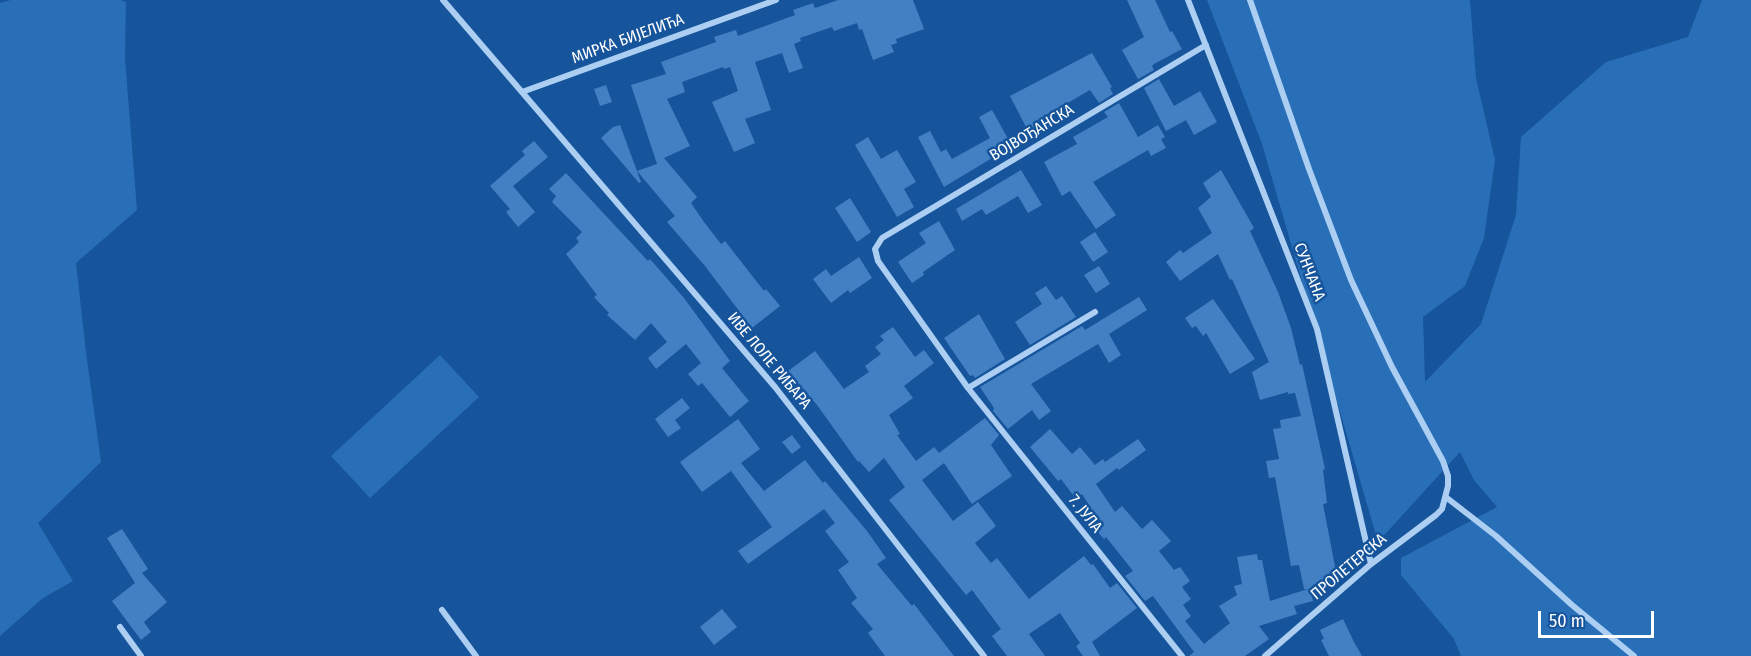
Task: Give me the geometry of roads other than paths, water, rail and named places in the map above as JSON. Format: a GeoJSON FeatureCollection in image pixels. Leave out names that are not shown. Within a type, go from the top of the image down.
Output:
{"type":"FeatureCollection","features":[{"type":"Feature","properties":{"kind":"street","name":"ИВЕ ЛОЛЕ РИБАРА"},"geometry":{"type":"LineString","coordinates":[[443,0],[775,387],[984,656]]}},
{"type":"Feature","properties":{"kind":"street","name":"МИРКА БИЈЕЛИЋА"},"geometry":{"type":"LineString","coordinates":[[522,92],[776,0]]}},
{"type":"Feature","properties":{"kind":"street","name":"СУНЧАНА"},"geometry":{"type":"LineString","coordinates":[[1188,0],[1317,329],[1371,564]]}},
{"type":"Feature","properties":{"kind":"street"},"geometry":{"type":"LineString","coordinates":[[1250,0],[1309,169],[1351,280],[1392,367],[1443,461],[1448,476],[1447,498],[1496,536],[1572,605],[1634,656]]}},
{"type":"Feature","properties":{"kind":"street","name":"ВОЈВОЂАНСКА"},"geometry":{"type":"LineString","coordinates":[[875,249],[882,238],[1206,45]]}},
{"type":"Feature","properties":{"kind":"street","name":"7. ЈУЛА"},"geometry":{"type":"LineString","coordinates":[[875,249],[878,261],[968,388],[1182,656]]}},
{"type":"Feature","properties":{"kind":"street"},"geometry":{"type":"LineString","coordinates":[[968,388],[1095,312]]}},
{"type":"Feature","properties":{"kind":"street","name":"ПРОЛЕТЕРСКА"},"geometry":{"type":"LineString","coordinates":[[1265,656],[1371,564],[1436,515],[1447,498]]}},
{"type":"Feature","properties":{"kind":"street"},"geometry":{"type":"LineString","coordinates":[[442,610],[476,656]]}},
{"type":"Feature","properties":{"kind":"street"},"geometry":{"type":"LineString","coordinates":[[120,627],[141,656]]}}]}
